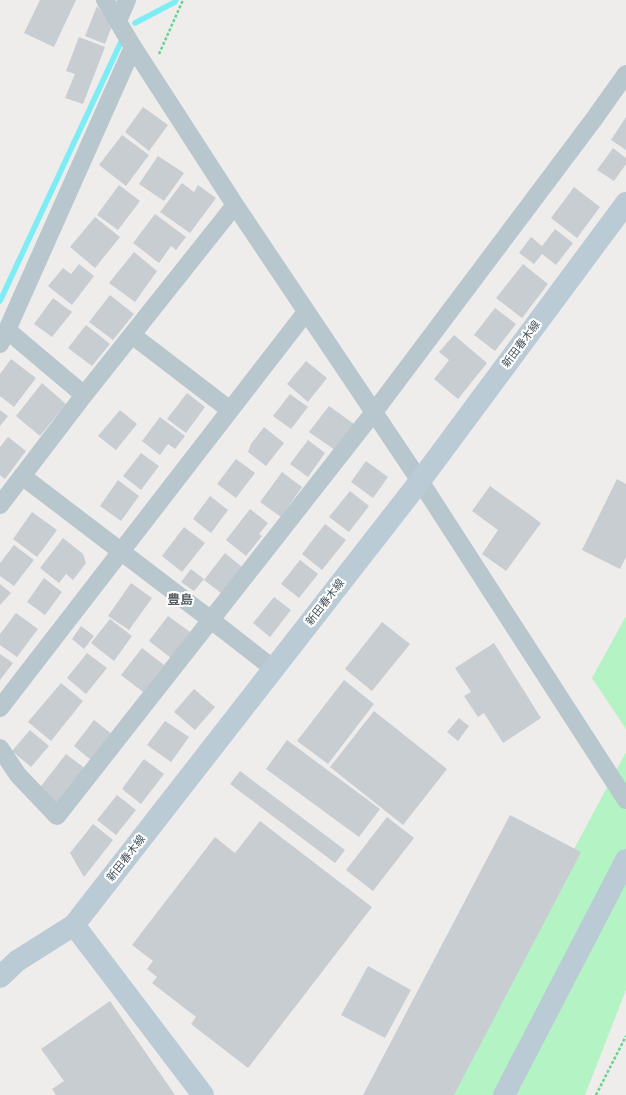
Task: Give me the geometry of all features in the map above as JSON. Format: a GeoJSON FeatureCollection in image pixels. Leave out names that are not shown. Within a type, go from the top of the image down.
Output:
{"type":"FeatureCollection","features":[{"type":"Feature","properties":{"kind":"main road","name":"新田春木線"},"geometry":{"type":"LineString","coordinates":[[0,977],[17,961],[74,925],[420,481],[626,203]]}},
{"type":"Feature","properties":{"kind":"main road"},"geometry":{"type":"LineString","coordinates":[[504,1095],[626,860]]}},
{"type":"Feature","properties":{"kind":"main road"},"geometry":{"type":"LineString","coordinates":[[74,925],[202,1095]]}},
{"type":"Feature","properties":{"kind":"street"},"geometry":{"type":"LineString","coordinates":[[105,0],[133,47],[235,205],[420,481],[626,800]]}},
{"type":"Feature","properties":{"kind":"street"},"geometry":{"type":"LineString","coordinates":[[118,21],[127,0]]}},
{"type":"Feature","properties":{"kind":"street"},"geometry":{"type":"LineString","coordinates":[[84,395],[4,337],[133,47]]}},
{"type":"Feature","properties":{"kind":"street"},"geometry":{"type":"LineString","coordinates":[[0,748],[18,775],[57,816],[374,412],[594,119],[626,74]]}},
{"type":"Feature","properties":{"kind":"street"},"geometry":{"type":"LineString","coordinates":[[0,505],[84,395],[235,205]]}},
{"type":"Feature","properties":{"kind":"street"},"geometry":{"type":"LineString","coordinates":[[0,708],[306,312]]}},
{"type":"Feature","properties":{"kind":"street"},"geometry":{"type":"LineString","coordinates":[[132,334],[230,410]]}},
{"type":"Feature","properties":{"kind":"street"},"geometry":{"type":"LineString","coordinates":[[22,476],[274,669]]}},
{"type":"Feature","properties":{"kind":"path"},"geometry":{"type":"LineString","coordinates":[[150,73],[183,0]]}},
{"type":"Feature","properties":{"kind":"path"},"geometry":{"type":"LineString","coordinates":[[596,1095],[626,1036]]}},
{"type":"Feature","properties":{"kind":"green space"},"geometry":{"type":"Polygon","coordinates":[[[626,616],[626,729],[592,678],[626,616]]]}},
{"type":"Feature","properties":{"kind":"green space"},"geometry":{"type":"Polygon","coordinates":[[[626,752],[626,990],[585,1095],[442,1095],[626,752]]]}},
{"type":"Feature","properties":{"kind":"building"},"geometry":{"type":"Polygon","coordinates":[[[40,0],[76,0],[54,47],[24,33],[40,0]]]}},
{"type":"Feature","properties":{"kind":"building"},"geometry":{"type":"Polygon","coordinates":[[[97,6],[112,26],[105,44],[85,36],[97,6]]]}},
{"type":"Feature","properties":{"kind":"building"},"geometry":{"type":"Polygon","coordinates":[[[79,37],[105,47],[83,104],[65,98],[75,74],[66,71],[79,37]]]}},
{"type":"Feature","properties":{"kind":"building"},"geometry":{"type":"Polygon","coordinates":[[[143,107],[168,125],[149,151],[125,132],[143,107]]]}},
{"type":"Feature","properties":{"kind":"building"},"geometry":{"type":"Polygon","coordinates":[[[626,117],[626,150],[611,140],[626,117]]]}},
{"type":"Feature","properties":{"kind":"building"},"geometry":{"type":"Polygon","coordinates":[[[122,135],[149,155],[126,186],[99,165],[122,135]]]}},
{"type":"Feature","properties":{"kind":"building"},"geometry":{"type":"Polygon","coordinates":[[[613,148],[626,158],[626,164],[614,181],[597,170],[613,148]]]}},
{"type":"Feature","properties":{"kind":"building"},"geometry":{"type":"Polygon","coordinates":[[[158,156],[184,173],[164,201],[139,184],[158,156]]]}},
{"type":"Feature","properties":{"kind":"building"},"geometry":{"type":"Polygon","coordinates":[[[182,183],[194,192],[198,185],[216,198],[190,233],[160,212],[182,183]]]}},
{"type":"Feature","properties":{"kind":"building"},"geometry":{"type":"Polygon","coordinates":[[[119,185],[140,201],[118,230],[97,215],[119,185]]]}},
{"type":"Feature","properties":{"kind":"building"},"geometry":{"type":"Polygon","coordinates":[[[574,187],[600,207],[577,238],[551,218],[574,187]]]}},
{"type":"Feature","properties":{"kind":"building"},"geometry":{"type":"Polygon","coordinates":[[[155,214],[186,237],[176,250],[171,246],[159,263],[133,243],[155,214]]]}},
{"type":"Feature","properties":{"kind":"building"},"geometry":{"type":"Polygon","coordinates":[[[95,217],[120,237],[95,268],[70,247],[95,217]]]}},
{"type":"Feature","properties":{"kind":"building"},"geometry":{"type":"Polygon","coordinates":[[[555,229],[573,243],[556,265],[542,254],[534,264],[519,253],[531,237],[542,246],[555,229]]]}},
{"type":"Feature","properties":{"kind":"building"},"geometry":{"type":"Polygon","coordinates":[[[134,252],[157,271],[135,302],[109,283],[134,252]]]}},
{"type":"Feature","properties":{"kind":"building"},"geometry":{"type":"Polygon","coordinates":[[[79,264],[94,276],[72,305],[48,286],[63,268],[71,274],[79,264]]]}},
{"type":"Feature","properties":{"kind":"building"},"geometry":{"type":"Polygon","coordinates":[[[523,264],[548,284],[522,318],[496,298],[523,264]]]}},
{"type":"Feature","properties":{"kind":"building"},"geometry":{"type":"Polygon","coordinates":[[[110,295],[134,314],[113,340],[89,322],[110,295]]]}},
{"type":"Feature","properties":{"kind":"building"},"geometry":{"type":"Polygon","coordinates":[[[53,298],[72,312],[52,337],[34,324],[53,298]]]}},
{"type":"Feature","properties":{"kind":"building"},"geometry":{"type":"Polygon","coordinates":[[[495,308],[516,324],[495,351],[474,335],[495,308]]]}},
{"type":"Feature","properties":{"kind":"building"},"geometry":{"type":"Polygon","coordinates":[[[86,325],[110,344],[92,366],[68,348],[86,325]]]}},
{"type":"Feature","properties":{"kind":"building"},"geometry":{"type":"Polygon","coordinates":[[[454,335],[487,363],[458,399],[434,379],[449,360],[439,352],[454,335]]]}},
{"type":"Feature","properties":{"kind":"building"},"geometry":{"type":"Polygon","coordinates":[[[11,359],[36,378],[14,407],[0,396],[0,374],[11,359]]]}},
{"type":"Feature","properties":{"kind":"building"},"geometry":{"type":"Polygon","coordinates":[[[306,361],[327,378],[308,402],[287,384],[306,361]]]}},
{"type":"Feature","properties":{"kind":"building"},"geometry":{"type":"Polygon","coordinates":[[[42,383],[66,404],[40,436],[16,416],[42,383]]]}},
{"type":"Feature","properties":{"kind":"building"},"geometry":{"type":"Polygon","coordinates":[[[187,393],[205,407],[186,433],[167,419],[187,393]]]}},
{"type":"Feature","properties":{"kind":"building"},"geometry":{"type":"Polygon","coordinates":[[[290,394],[308,407],[291,429],[273,416],[290,394]]]}},
{"type":"Feature","properties":{"kind":"building"},"geometry":{"type":"Polygon","coordinates":[[[329,406],[354,424],[335,450],[309,432],[329,406]]]}},
{"type":"Feature","properties":{"kind":"building"},"geometry":{"type":"Polygon","coordinates":[[[0,410],[8,416],[0,426],[0,410]]]}},
{"type":"Feature","properties":{"kind":"building"},"geometry":{"type":"Polygon","coordinates":[[[120,410],[137,424],[116,450],[98,436],[120,410]]]}},
{"type":"Feature","properties":{"kind":"building"},"geometry":{"type":"Polygon","coordinates":[[[160,417],[185,436],[175,449],[168,444],[160,455],[142,441],[160,417]]]}},
{"type":"Feature","properties":{"kind":"building"},"geometry":{"type":"Polygon","coordinates":[[[264,427],[284,443],[266,466],[248,452],[251,444],[264,427]]]}},
{"type":"Feature","properties":{"kind":"building"},"geometry":{"type":"Polygon","coordinates":[[[8,437],[26,451],[5,479],[0,475],[0,447],[8,437]]]}},
{"type":"Feature","properties":{"kind":"building"},"geometry":{"type":"Polygon","coordinates":[[[308,440],[325,453],[308,477],[290,464],[308,440]]]}},
{"type":"Feature","properties":{"kind":"building"},"geometry":{"type":"Polygon","coordinates":[[[141,453],[159,466],[141,490],[123,476],[141,453]]]}},
{"type":"Feature","properties":{"kind":"building"},"geometry":{"type":"Polygon","coordinates":[[[236,459],[255,473],[236,498],[217,484],[236,459]]]}},
{"type":"Feature","properties":{"kind":"building"},"geometry":{"type":"Polygon","coordinates":[[[366,461],[388,477],[373,498],[351,482],[366,461]]]}},
{"type":"Feature","properties":{"kind":"building"},"geometry":{"type":"Polygon","coordinates":[[[282,472],[302,487],[281,517],[260,502],[282,472]]]}},
{"type":"Feature","properties":{"kind":"building"},"geometry":{"type":"Polygon","coordinates":[[[617,479],[626,484],[626,557],[620,569],[582,550],[617,479]]]}},
{"type":"Feature","properties":{"kind":"building"},"geometry":{"type":"Polygon","coordinates":[[[118,480],[139,496],[121,521],[100,506],[118,480]]]}},
{"type":"Feature","properties":{"kind":"building"},"geometry":{"type":"Polygon","coordinates":[[[490,486],[541,523],[506,571],[482,554],[498,530],[472,511],[490,486]]]}},
{"type":"Feature","properties":{"kind":"building"},"geometry":{"type":"Polygon","coordinates":[[[350,491],[369,506],[349,532],[329,517],[350,491]]]}},
{"type":"Feature","properties":{"kind":"building"},"geometry":{"type":"Polygon","coordinates":[[[210,496],[228,510],[211,533],[193,519],[210,496]]]}},
{"type":"Feature","properties":{"kind":"building"},"geometry":{"type":"Polygon","coordinates":[[[250,509],[268,523],[259,534],[262,536],[246,556],[226,540],[250,509]]]}},
{"type":"Feature","properties":{"kind":"building"},"geometry":{"type":"Polygon","coordinates":[[[32,512],[57,530],[37,557],[13,539],[32,512]]]}},
{"type":"Feature","properties":{"kind":"building"},"geometry":{"type":"Polygon","coordinates":[[[325,524],[346,540],[322,570],[302,554],[325,524]]]}},
{"type":"Feature","properties":{"kind":"building"},"geometry":{"type":"Polygon","coordinates":[[[184,527],[205,543],[182,572],[162,556],[184,527]]]}},
{"type":"Feature","properties":{"kind":"building"},"geometry":{"type":"Polygon","coordinates":[[[63,538],[83,554],[86,563],[73,580],[66,574],[59,583],[40,568],[63,538]]]}},
{"type":"Feature","properties":{"kind":"building"},"geometry":{"type":"Polygon","coordinates":[[[14,545],[34,560],[14,586],[0,576],[0,563],[14,545]]]}},
{"type":"Feature","properties":{"kind":"building"},"geometry":{"type":"Polygon","coordinates":[[[225,553],[242,567],[221,593],[204,580],[225,553]]]}},
{"type":"Feature","properties":{"kind":"building"},"geometry":{"type":"Polygon","coordinates":[[[300,560],[318,574],[299,598],[281,584],[300,560]]]}},
{"type":"Feature","properties":{"kind":"building"},"geometry":{"type":"Polygon","coordinates":[[[191,569],[204,579],[194,591],[181,582],[191,569]]]}},
{"type":"Feature","properties":{"kind":"building"},"geometry":{"type":"Polygon","coordinates":[[[44,578],[62,592],[45,615],[27,602],[44,578]]]}},
{"type":"Feature","properties":{"kind":"building"},"geometry":{"type":"Polygon","coordinates":[[[131,583],[152,598],[129,630],[108,616],[131,583]]]}},
{"type":"Feature","properties":{"kind":"building"},"geometry":{"type":"Polygon","coordinates":[[[0,584],[11,593],[0,605],[0,584]]]}},
{"type":"Feature","properties":{"kind":"building"},"geometry":{"type":"Polygon","coordinates":[[[274,597],[291,610],[270,637],[253,623],[274,597]]]}},
{"type":"Feature","properties":{"kind":"building"},"geometry":{"type":"Polygon","coordinates":[[[16,613],[38,629],[17,657],[0,645],[0,634],[16,613]]]}},
{"type":"Feature","properties":{"kind":"building"},"geometry":{"type":"Polygon","coordinates":[[[168,616],[190,632],[171,658],[149,641],[168,616]]]}},
{"type":"Feature","properties":{"kind":"building"},"geometry":{"type":"Polygon","coordinates":[[[110,619],[132,636],[114,661],[91,643],[110,619]]]}},
{"type":"Feature","properties":{"kind":"building"},"geometry":{"type":"Polygon","coordinates":[[[382,622],[410,644],[372,691],[345,669],[382,622]]]}},
{"type":"Feature","properties":{"kind":"building"},"geometry":{"type":"Polygon","coordinates":[[[81,626],[94,636],[84,649],[72,639],[81,626]]]}},
{"type":"Feature","properties":{"kind":"building"},"geometry":{"type":"Polygon","coordinates":[[[494,643],[541,718],[503,743],[484,713],[478,717],[464,696],[471,692],[455,668],[494,643]]]}},
{"type":"Feature","properties":{"kind":"building"},"geometry":{"type":"Polygon","coordinates":[[[142,648],[164,665],[143,692],[121,675],[142,648]]]}},
{"type":"Feature","properties":{"kind":"building"},"geometry":{"type":"Polygon","coordinates":[[[87,653],[107,668],[86,694],[67,678],[87,653]]]}},
{"type":"Feature","properties":{"kind":"building"},"geometry":{"type":"Polygon","coordinates":[[[0,654],[13,663],[0,680],[0,654]]]}},
{"type":"Feature","properties":{"kind":"building"},"geometry":{"type":"Polygon","coordinates":[[[344,680],[374,704],[328,764],[297,741],[344,680]]]}},
{"type":"Feature","properties":{"kind":"building"},"geometry":{"type":"Polygon","coordinates":[[[61,683],[83,701],[51,741],[28,722],[61,683]]]}},
{"type":"Feature","properties":{"kind":"building"},"geometry":{"type":"Polygon","coordinates":[[[194,689],[215,707],[195,730],[174,712],[194,689]]]}},
{"type":"Feature","properties":{"kind":"building"},"geometry":{"type":"Polygon","coordinates":[[[374,711],[447,769],[403,825],[330,767],[374,711]]]}},
{"type":"Feature","properties":{"kind":"building"},"geometry":{"type":"Polygon","coordinates":[[[459,718],[469,726],[458,741],[447,732],[459,718]]]}},
{"type":"Feature","properties":{"kind":"building"},"geometry":{"type":"Polygon","coordinates":[[[94,720],[113,735],[92,761],[74,746],[94,720]]]}},
{"type":"Feature","properties":{"kind":"building"},"geometry":{"type":"Polygon","coordinates":[[[165,721],[189,737],[171,762],[147,745],[165,721]]]}},
{"type":"Feature","properties":{"kind":"building"},"geometry":{"type":"Polygon","coordinates":[[[30,730],[49,746],[31,767],[12,751],[30,730]]]}},
{"type":"Feature","properties":{"kind":"building"},"geometry":{"type":"Polygon","coordinates":[[[287,740],[380,809],[359,837],[266,769],[287,740]]]}},
{"type":"Feature","properties":{"kind":"building"},"geometry":{"type":"Polygon","coordinates":[[[66,754],[86,769],[58,805],[38,790],[66,754]]]}},
{"type":"Feature","properties":{"kind":"building"},"geometry":{"type":"Polygon","coordinates":[[[144,759],[164,774],[141,804],[122,789],[144,759]]]}},
{"type":"Feature","properties":{"kind":"building"},"geometry":{"type":"Polygon","coordinates":[[[240,771],[345,850],[335,863],[230,784],[240,771]]]}},
{"type":"Feature","properties":{"kind":"building"},"geometry":{"type":"Polygon","coordinates":[[[117,795],[136,810],[116,835],[97,820],[117,795]]]}},
{"type":"Feature","properties":{"kind":"building"},"geometry":{"type":"Polygon","coordinates":[[[510,815],[581,852],[454,1095],[363,1095],[510,815]]]}},
{"type":"Feature","properties":{"kind":"building"},"geometry":{"type":"Polygon","coordinates":[[[387,817],[414,838],[373,891],[346,870],[387,817]]]}},
{"type":"Feature","properties":{"kind":"building"},"geometry":{"type":"Polygon","coordinates":[[[260,821],[372,907],[248,1068],[191,1024],[196,1017],[152,983],[157,977],[147,969],[153,961],[132,945],[215,837],[235,853],[260,821]]]}},
{"type":"Feature","properties":{"kind":"building"},"geometry":{"type":"Polygon","coordinates":[[[93,824],[113,840],[84,877],[70,853],[93,824]]]}},
{"type":"Feature","properties":{"kind":"building"},"geometry":{"type":"Polygon","coordinates":[[[368,966],[411,990],[385,1038],[341,1015],[368,966]]]}},
{"type":"Feature","properties":{"kind":"building"},"geometry":{"type":"Polygon","coordinates":[[[110,1001],[175,1095],[56,1095],[52,1089],[64,1081],[41,1049],[110,1001]]]}},
{"type":"Feature","properties":{"kind":"waterway"},"geometry":{"type":"LineString","coordinates":[[135,23],[175,2],[176,0]]}},
{"type":"Feature","properties":{"kind":"waterway"},"geometry":{"type":"LineString","coordinates":[[0,301],[121,42]]}},
{"type":"Feature","properties":{"kind":"district","name":"豊島"},"geometry":{"type":"Point","coordinates":[180,600]}}]}
